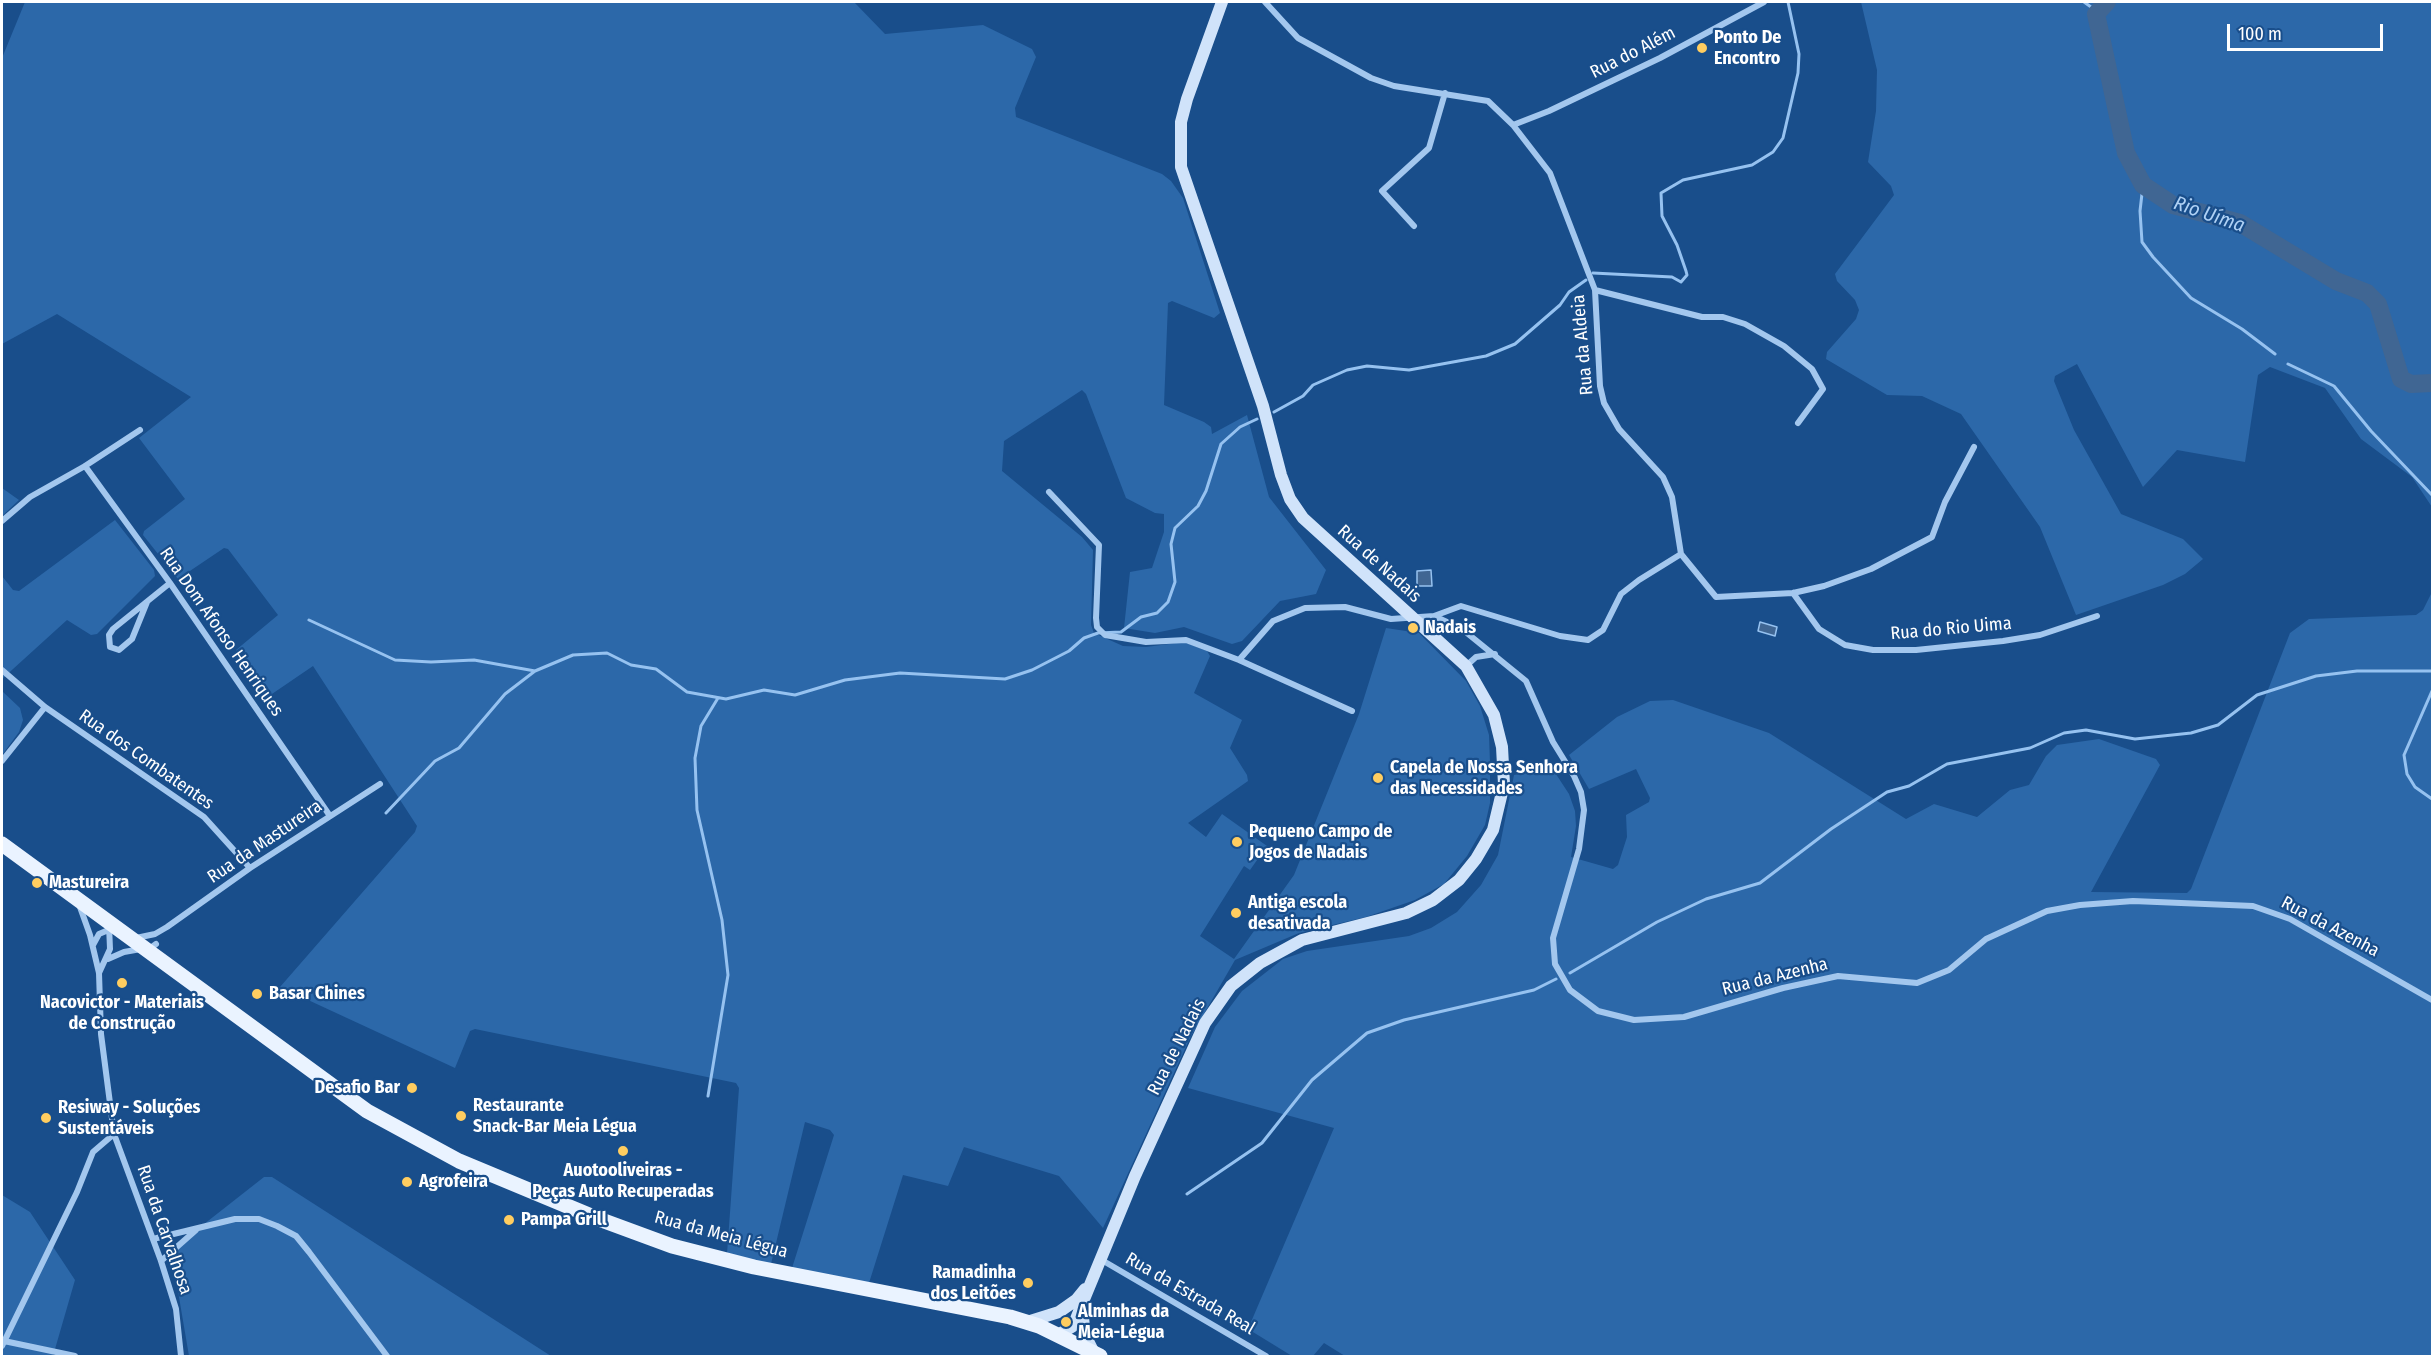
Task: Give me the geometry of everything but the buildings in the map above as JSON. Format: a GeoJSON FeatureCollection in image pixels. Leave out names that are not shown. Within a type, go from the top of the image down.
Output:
{"type":"FeatureCollection","features":[{"type":"Feature","properties":{"kind":"main road","name":"Rua da Meia Légua"},"geometry":{"type":"LineString","coordinates":[[2,844],[116,929],[149,948],[166,965],[367,1111],[459,1161],[672,1245],[734,1262],[978,1309],[1027,1322],[1097,1355]]}},
{"type":"Feature","properties":{"kind":"street","name":"Rua de Nadais"},"geometry":{"type":"LineString","coordinates":[[1055,1334],[1073,1326],[1076,1307],[1088,1286],[1206,1023],[1232,986],[1260,963],[1302,940],[1407,913],[1433,900],[1459,880],[1476,859],[1493,830],[1502,796],[1502,747],[1494,715],[1466,666],[1303,518],[1290,499],[1281,475],[1263,406],[1181,168],[1181,123],[1187,99],[1222,2]]}},
{"type":"Feature","properties":{"kind":"street","name":"Rua da Aldeia"},"geometry":{"type":"LineString","coordinates":[[1265,2],[1298,38],[1371,78],[1394,86],[1488,101],[1513,125],[1550,173],[1595,290],[1600,386],[1604,404],[1619,429],[1663,477],[1672,497],[1681,554]]}},
{"type":"Feature","properties":{"kind":"street","name":"Rua do Além"},"geometry":{"type":"LineString","coordinates":[[1513,125],[1549,111],[1660,58],[1764,2]]}},
{"type":"Feature","properties":{"kind":"street"},"geometry":{"type":"LineString","coordinates":[[1414,226],[1382,191],[1429,148],[1445,93]]}},
{"type":"Feature","properties":{"kind":"street"},"geometry":{"type":"LineString","coordinates":[[1595,290],[1702,317],[1723,317],[1745,324],[1784,346],[1812,369],[1822,389],[1798,423]]}},
{"type":"Feature","properties":{"kind":"street"},"geometry":{"type":"LineString","coordinates":[[2,520],[30,497],[86,466],[140,430]]}},
{"type":"Feature","properties":{"kind":"street"},"geometry":{"type":"LineString","coordinates":[[1239,660],[1273,621],[1305,608],[1345,607],[1391,619],[1414,619],[1434,616],[1461,606],[1560,636],[1588,640],[1603,630],[1621,594],[1681,554],[1716,597],[1793,593],[1824,586],[1871,569],[1932,537],[1945,502],[1974,447]]}},
{"type":"Feature","properties":{"kind":"street","name":"Rua Dom Afonso Henriques"},"geometry":{"type":"LineString","coordinates":[[86,466],[170,583],[330,816]]}},
{"type":"Feature","properties":{"kind":"street"},"geometry":{"type":"LineString","coordinates":[[1049,492],[1099,545],[1096,618],[1097,627],[1105,635],[1146,642],[1186,640],[1239,660],[1352,711]]}},
{"type":"Feature","properties":{"kind":"street"},"geometry":{"type":"LineString","coordinates":[[147,602],[132,639],[119,650],[110,646],[109,635],[113,628],[170,583]]}},
{"type":"Feature","properties":{"kind":"street","name":"Rua do Rio Uima"},"geometry":{"type":"LineString","coordinates":[[1793,593],[1819,629],[1845,645],[1874,650],[1916,650],[2003,641],[2040,635],[2097,616]]}},
{"type":"Feature","properties":{"kind":"street","name":"Rua da Azenha"},"geometry":{"type":"LineString","coordinates":[[1434,616],[1462,629],[1526,681],[1553,742],[1581,792],[1584,810],[1583,830],[1553,938],[1555,964],[1570,990],[1598,1011],[1634,1020],[1684,1017],[1783,988],[1838,976],[1917,983],[1949,970],[1986,939],[2047,911],[2080,905],[2133,901],[2253,906],[2290,919],[2433,1000]]}},
{"type":"Feature","properties":{"kind":"street"},"geometry":{"type":"LineString","coordinates":[[1466,666],[1476,657],[1495,654]]}},
{"type":"Feature","properties":{"kind":"street","name":"Rua dos Combatentes"},"geometry":{"type":"LineString","coordinates":[[2,670],[45,707],[204,817],[250,868]]}},
{"type":"Feature","properties":{"kind":"street"},"geometry":{"type":"LineString","coordinates":[[2,761],[45,707]]}},
{"type":"Feature","properties":{"kind":"street","name":"Rua da Mastureira"},"geometry":{"type":"LineString","coordinates":[[116,929],[141,938],[155,934],[250,868],[380,784]]}},
{"type":"Feature","properties":{"kind":"street","name":"Rua da Carvalhosa"},"geometry":{"type":"LineString","coordinates":[[75,898],[85,918],[99,972],[101,1034],[114,1134],[176,1309],[181,1356]]}},
{"type":"Feature","properties":{"kind":"street","name":"Rua da Mastureira"},"geometry":{"type":"LineString","coordinates":[[149,948],[167,927]]}},
{"type":"Feature","properties":{"kind":"street"},"geometry":{"type":"LineString","coordinates":[[93,948],[99,934],[116,929]]}},
{"type":"Feature","properties":{"kind":"street"},"geometry":{"type":"LineString","coordinates":[[99,972],[108,958],[116,929]]}},
{"type":"Feature","properties":{"kind":"street"},"geometry":{"type":"LineString","coordinates":[[108,958],[149,948],[147,943],[155,934]]}},
{"type":"Feature","properties":{"kind":"street"},"geometry":{"type":"LineString","coordinates":[[75,1356],[3,1343],[93,1152],[114,1134]]}},
{"type":"Feature","properties":{"kind":"street"},"geometry":{"type":"LineString","coordinates":[[153,1239],[197,1229],[214,1222],[235,1219],[259,1219],[296,1236],[387,1356]]}},
{"type":"Feature","properties":{"kind":"street"},"geometry":{"type":"LineString","coordinates":[[161,1262],[197,1229]]}},
{"type":"Feature","properties":{"kind":"street","name":"Rua da Estrada Real"},"geometry":{"type":"LineString","coordinates":[[1100,1259],[1266,1356]]}},
{"type":"Feature","properties":{"kind":"street","name":"Rua de Nadais"},"geometry":{"type":"LineString","coordinates":[[1027,1322],[1076,1307]]}},
{"type":"Feature","properties":{"kind":"street"},"geometry":{"type":"LineString","coordinates":[[1076,1307],[1085,1335],[1097,1355]]}},
{"type":"Feature","properties":{"kind":"shaded area"},"geometry":{"type":"Polygon","coordinates":[[[25,2],[854,2],[885,34],[983,25],[1032,49],[1036,57],[1015,108],[1016,117],[1162,174],[1171,181],[1183,198],[1220,313],[1214,318],[1172,301],[1168,303],[1164,405],[1204,422],[1211,427],[1212,434],[1247,415],[1269,497],[1326,570],[1316,594],[1280,601],[1242,641],[1232,644],[1184,627],[1155,633],[1124,628],[1130,572],[1152,568],[1164,532],[1164,514],[1155,513],[1126,498],[1086,394],[1082,390],[1004,441],[1002,471],[1082,537],[1093,550],[1091,625],[1094,633],[1123,646],[1146,647],[1184,642],[1207,651],[1210,656],[1194,693],[1242,720],[1230,748],[1247,775],[1248,781],[1188,823],[1206,837],[1222,814],[1267,846],[1250,870],[1244,866],[1200,936],[1234,959],[1294,875],[1359,714],[1386,628],[1419,633],[1466,681],[1480,706],[1489,735],[1490,803],[1485,825],[1467,856],[1444,884],[1415,900],[1366,917],[1299,933],[1235,960],[1190,1038],[1103,1228],[1059,1176],[964,1147],[948,1186],[903,1175],[869,1283],[792,1268],[834,1135],[830,1130],[805,1122],[771,1264],[727,1254],[739,1088],[736,1083],[475,1029],[470,1031],[455,1068],[280,987],[415,832],[417,826],[313,666],[269,696],[265,695],[236,650],[278,615],[228,549],[224,548],[178,579],[143,535],[144,531],[185,499],[139,438],[191,397],[57,314],[2,344],[2,58],[25,2]]]}},
{"type":"Feature","properties":{"kind":"shaded area"},"geometry":{"type":"Polygon","coordinates":[[[1861,2],[2432,2],[2432,507],[2412,477],[2361,439],[2325,388],[2270,367],[2258,375],[2245,462],[2177,450],[2143,487],[2077,364],[2055,376],[2054,381],[2074,430],[2121,514],[2183,539],[2203,559],[2185,574],[2163,585],[2076,615],[2040,527],[1961,414],[1922,396],[1887,395],[1826,359],[1827,352],[1856,319],[1859,310],[1855,300],[1837,281],[1835,274],[1894,195],[1891,186],[1868,162],[1876,111],[1877,70],[1861,2]]]}},
{"type":"Feature","properties":{"kind":"shaded area"},"geometry":{"type":"Polygon","coordinates":[[[2,488],[19,500],[2,516],[2,488]]]}},
{"type":"Feature","properties":{"kind":"shaded area"},"geometry":{"type":"Polygon","coordinates":[[[115,520],[154,570],[155,576],[97,634],[91,635],[67,620],[2,679],[2,576],[13,590],[19,591],[115,520]]]}},
{"type":"Feature","properties":{"kind":"shaded area"},"geometry":{"type":"Polygon","coordinates":[[[1431,570],[1432,586],[1417,586],[1417,571],[1431,570]]]}},
{"type":"Feature","properties":{"kind":"shaded area"},"geometry":{"type":"Polygon","coordinates":[[[2432,592],[2432,1356],[1345,1356],[1324,1343],[1313,1356],[1292,1356],[1248,1329],[1334,1128],[1188,1088],[1215,1027],[1242,991],[1283,959],[1307,951],[1409,936],[1431,928],[1457,912],[1481,885],[1498,855],[1514,775],[1552,768],[1569,794],[1575,811],[1576,826],[1571,857],[1613,869],[1618,865],[1627,837],[1626,815],[1649,802],[1650,798],[1636,769],[1589,789],[1569,755],[1617,717],[1650,701],[1673,700],[1769,733],[1906,819],[1934,804],[1977,817],[2010,790],[2029,785],[2046,756],[2057,745],[2099,739],[2156,759],[2160,765],[2091,892],[2187,893],[2191,889],[2290,633],[2309,619],[2416,615],[2423,610],[2432,592]]]}},
{"type":"Feature","properties":{"kind":"shaded area"},"geometry":{"type":"Polygon","coordinates":[[[1760,622],[1777,627],[1775,636],[1758,631],[1760,622]]]}},
{"type":"Feature","properties":{"kind":"shaded area"},"geometry":{"type":"Polygon","coordinates":[[[2,691],[20,708],[23,720],[19,732],[2,755],[2,691]]]}},
{"type":"Feature","properties":{"kind":"shaded area"},"geometry":{"type":"Polygon","coordinates":[[[264,1177],[272,1177],[551,1356],[189,1356],[171,1250],[264,1177]]]}},
{"type":"Feature","properties":{"kind":"shaded area"},"geometry":{"type":"Polygon","coordinates":[[[2,1195],[30,1212],[75,1280],[53,1356],[2,1356],[2,1195]]]}},
{"type":"Feature","properties":{"kind":"waterway"},"geometry":{"type":"LineString","coordinates":[[1593,273],[1672,277],[1681,282],[1687,275],[1677,245],[1662,216],[1661,193],[1683,180],[1752,165],[1773,152],[1783,138],[1798,73],[1799,54],[1788,2]]}},
{"type":"Feature","properties":{"kind":"waterway"},"geometry":{"type":"LineString","coordinates":[[2084,2],[2098,12]]}},
{"type":"Feature","properties":{"kind":"waterway","name":"Rio Uíma"},"geometry":{"type":"LineString","coordinates":[[2107,2],[2096,14],[2126,153],[2143,185],[2173,205],[2240,223],[2336,281],[2367,293],[2378,304],[2401,379],[2411,384],[2432,383]]}},
{"type":"Feature","properties":{"kind":"waterway"},"geometry":{"type":"LineString","coordinates":[[2143,185],[2140,211],[2142,242],[2153,257],[2191,298],[2242,329],[2275,354]]}},
{"type":"Feature","properties":{"kind":"waterway"},"geometry":{"type":"LineString","coordinates":[[1274,412],[1303,396],[1313,385],[1347,370],[1367,366],[1409,370],[1486,356],[1515,344],[1560,305],[1569,292],[1586,280]]}},
{"type":"Feature","properties":{"kind":"waterway"},"geometry":{"type":"LineString","coordinates":[[2288,364],[2334,386],[2371,431],[2432,495]]}},
{"type":"Feature","properties":{"kind":"waterway"},"geometry":{"type":"LineString","coordinates":[[386,813],[435,761],[459,748],[505,694],[535,671],[573,655],[607,653],[631,665],[656,669],[687,692],[726,699],[764,690],[795,695],[845,680],[900,673],[1005,679],[1032,670],[1069,651],[1084,638],[1098,633],[1121,632],[1141,617],[1157,613],[1168,602],[1175,582],[1171,544],[1175,528],[1198,506],[1206,491],[1221,444],[1240,427],[1257,419]]}},
{"type":"Feature","properties":{"kind":"waterway"},"geometry":{"type":"LineString","coordinates":[[309,620],[395,660],[431,662],[474,660],[535,671]]}},
{"type":"Feature","properties":{"kind":"waterway"},"geometry":{"type":"LineString","coordinates":[[1570,973],[1657,922],[1706,899],[1760,883],[1831,829],[1887,792],[1909,786],[1947,764],[2030,748],[2064,733],[2086,730],[2135,739],[2191,733],[2218,725],[2257,695],[2316,676],[2357,671],[2432,671]]}},
{"type":"Feature","properties":{"kind":"waterway"},"geometry":{"type":"LineString","coordinates":[[2432,691],[2404,755],[2407,774],[2415,787],[2432,799]]}},
{"type":"Feature","properties":{"kind":"waterway"},"geometry":{"type":"LineString","coordinates":[[708,1096],[728,975],[722,920],[697,810],[695,758],[701,726],[718,698]]}},
{"type":"Feature","properties":{"kind":"waterway"},"geometry":{"type":"LineString","coordinates":[[1187,1194],[1262,1143],[1312,1080],[1367,1033],[1404,1020],[1534,990],[1556,979]]}},
{"type":"Feature","properties":{"kind":"place","name":"Ponto De Encontro"},"geometry":{"type":"Point","coordinates":[1702,48]}},
{"type":"Feature","properties":{"kind":"place","name":"Nadais"},"geometry":{"type":"Point","coordinates":[1413,628]}},
{"type":"Feature","properties":{"kind":"place","name":"Capela de Nossa Senhora das Necessidades"},"geometry":{"type":"Point","coordinates":[1378,778]}},
{"type":"Feature","properties":{"kind":"place","name":"Pequeno Campo de Jogos de Nadais"},"geometry":{"type":"Point","coordinates":[1237,842]}},
{"type":"Feature","properties":{"kind":"place","name":"Mastureira"},"geometry":{"type":"Point","coordinates":[37,883]}},
{"type":"Feature","properties":{"kind":"place","name":"Antiga escola desativada"},"geometry":{"type":"Point","coordinates":[1236,913]}},
{"type":"Feature","properties":{"kind":"place","name":"Nacovictor - Materiais de Construção"},"geometry":{"type":"Point","coordinates":[122,983]}},
{"type":"Feature","properties":{"kind":"place","name":"Basar Chines"},"geometry":{"type":"Point","coordinates":[257,994]}},
{"type":"Feature","properties":{"kind":"place","name":"Desafio Bar"},"geometry":{"type":"Point","coordinates":[412,1088]}},
{"type":"Feature","properties":{"kind":"place","name":"Restaurante Snack-Bar Meia Légua"},"geometry":{"type":"Point","coordinates":[461,1116]}},
{"type":"Feature","properties":{"kind":"place","name":"Resiway - Soluções Sustentáveis"},"geometry":{"type":"Point","coordinates":[46,1118]}},
{"type":"Feature","properties":{"kind":"place","name":"Auotooliveiras - Peças Auto Recuperadas"},"geometry":{"type":"Point","coordinates":[623,1151]}},
{"type":"Feature","properties":{"kind":"place","name":"Agrofeira"},"geometry":{"type":"Point","coordinates":[407,1182]}},
{"type":"Feature","properties":{"kind":"place","name":"Pampa Grill"},"geometry":{"type":"Point","coordinates":[509,1220]}},
{"type":"Feature","properties":{"kind":"place","name":"Ramadinha dos Leitões"},"geometry":{"type":"Point","coordinates":[1028,1283]}},
{"type":"Feature","properties":{"kind":"place","name":"Alminhas da Meia-Légua"},"geometry":{"type":"Point","coordinates":[1066,1322]}}]}
